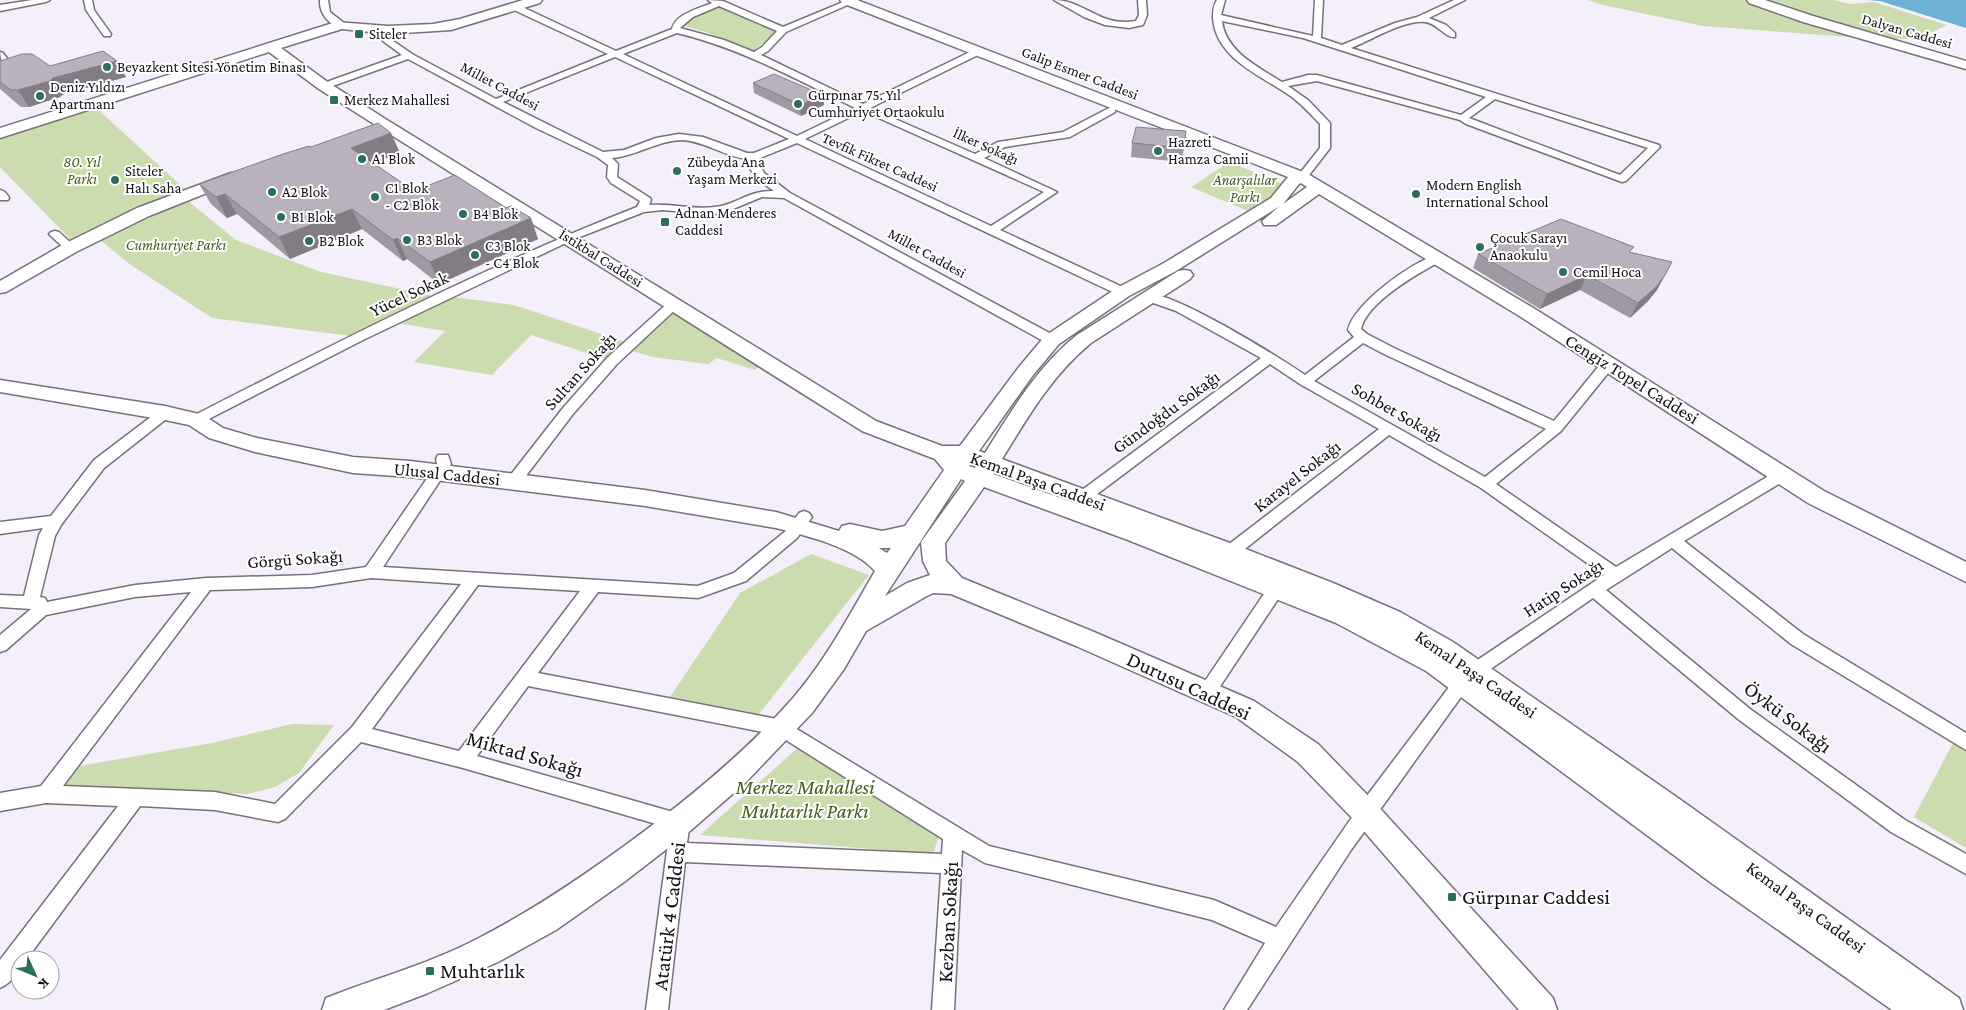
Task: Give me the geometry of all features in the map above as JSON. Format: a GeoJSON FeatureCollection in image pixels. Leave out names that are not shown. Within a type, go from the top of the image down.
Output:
{"type":"FeatureCollection","features":[{"type":"Feature","properties":{"kind":"street"},"geometry":{"type":"LineString","coordinates":[[0,8],[23,2],[46,0]]}},
{"type":"Feature","properties":{"kind":"street"},"geometry":{"type":"LineString","coordinates":[[88,0],[90,10],[107,34]]}},
{"type":"Feature","properties":{"kind":"street"},"geometry":{"type":"LineString","coordinates":[[313,0],[323,3],[327,16],[341,25],[366,30],[410,31],[465,22]]}},
{"type":"Feature","properties":{"kind":"street"},"geometry":{"type":"LineString","coordinates":[[366,30],[386,39],[423,35],[536,0]]}},
{"type":"Feature","properties":{"kind":"street"},"geometry":{"type":"LineString","coordinates":[[1058,0],[1100,20],[1129,27],[1140,23],[1143,15],[1142,0]]}},
{"type":"Feature","properties":{"kind":"street"},"geometry":{"type":"LineString","coordinates":[[1061,344],[1149,296],[1269,221],[1304,182],[1325,148],[1325,123],[1297,96],[1247,63],[1223,43],[1216,24],[1218,3],[1221,0]]}},
{"type":"Feature","properties":{"kind":"street"},"geometry":{"type":"LineString","coordinates":[[1317,40],[1319,0]]}},
{"type":"Feature","properties":{"kind":"street"},"geometry":{"type":"LineString","coordinates":[[1342,48],[1398,24],[1420,19],[1461,0]]}},
{"type":"Feature","properties":{"kind":"street","name":"Dalyan Caddesi"},"geometry":{"type":"LineString","coordinates":[[1753,0],[1966,60]]}},
{"type":"Feature","properties":{"kind":"street"},"geometry":{"type":"LineString","coordinates":[[753,56],[772,42],[783,30],[846,1],[1112,110],[1304,182]]}},
{"type":"Feature","properties":{"kind":"street"},"geometry":{"type":"LineString","coordinates":[[496,102],[676,30],[676,26],[684,18],[716,2],[783,30]]}},
{"type":"Feature","properties":{"kind":"street","name":"Tevfik Fikret Caddesi"},"geometry":{"type":"LineString","coordinates":[[515,7],[1123,292]]}},
{"type":"Feature","properties":{"kind":"street"},"geometry":{"type":"LineString","coordinates":[[1217,17],[1274,28],[1317,40],[1655,147],[1622,178],[1468,122],[1464,118],[1317,78],[1308,78],[1280,85]]}},
{"type":"Feature","properties":{"kind":"street"},"geometry":{"type":"LineString","coordinates":[[1420,19],[1446,28],[1452,35]]}},
{"type":"Feature","properties":{"kind":"street","name":"Dalyan Caddesi"},"geometry":{"type":"LineString","coordinates":[[1818,19],[1966,65]]}},
{"type":"Feature","properties":{"kind":"street"},"geometry":{"type":"LineString","coordinates":[[0,132],[341,25]]}},
{"type":"Feature","properties":{"kind":"street","name":"İlker Sokağı"},"geometry":{"type":"LineString","coordinates":[[676,30],[699,34],[753,56],[862,108],[1052,192],[992,230]]}},
{"type":"Feature","properties":{"kind":"street","name":"Millet Caddesi"},"geometry":{"type":"LineString","coordinates":[[386,39],[409,56],[601,154]]}},
{"type":"Feature","properties":{"kind":"street","name":"İstikbal Caddesi"},"geometry":{"type":"LineString","coordinates":[[270,47],[324,86],[374,126],[568,238],[869,426],[940,453]]}},
{"type":"Feature","properties":{"kind":"street"},"geometry":{"type":"LineString","coordinates":[[755,161],[975,53]]}},
{"type":"Feature","properties":{"kind":"street","name":"Galip Esmer Caddesi"},"geometry":{"type":"LineString","coordinates":[[975,53],[1304,182]]}},
{"type":"Feature","properties":{"kind":"street"},"geometry":{"type":"LineString","coordinates":[[0,54],[7,65],[0,70]]}},
{"type":"Feature","properties":{"kind":"street"},"geometry":{"type":"LineString","coordinates":[[324,86],[409,56]]}},
{"type":"Feature","properties":{"kind":"street"},"geometry":{"type":"LineString","coordinates":[[1464,118],[1493,96]]}},
{"type":"Feature","properties":{"kind":"street"},"geometry":{"type":"LineString","coordinates":[[976,158],[1009,142],[1066,135],[1112,110]]}},
{"type":"Feature","properties":{"kind":"street","name":"Millet Caddesi"},"geometry":{"type":"LineString","coordinates":[[632,152],[660,140],[697,138],[755,161],[761,176],[786,195],[1061,344]]}},
{"type":"Feature","properties":{"kind":"street"},"geometry":{"type":"LineString","coordinates":[[601,154],[632,152]]}},
{"type":"Feature","properties":{"kind":"street"},"geometry":{"type":"LineString","coordinates":[[613,171],[624,157],[632,152]]}},
{"type":"Feature","properties":{"kind":"street"},"geometry":{"type":"LineString","coordinates":[[601,154],[612,164],[612,177],[615,181],[643,204]]}},
{"type":"Feature","properties":{"kind":"street"},"geometry":{"type":"LineString","coordinates":[[0,288],[70,248],[143,212],[250,171]]}},
{"type":"Feature","properties":{"kind":"street"},"geometry":{"type":"LineString","coordinates":[[750,197],[758,192],[762,183],[761,176]]}},
{"type":"Feature","properties":{"kind":"street"},"geometry":{"type":"LineString","coordinates":[[338,1010],[417,982],[487,951],[544,919],[613,872],[680,822],[735,774],[782,728],[802,705],[835,662],[888,570],[914,532],[972,465],[1041,379],[1061,344],[1123,292],[1170,267],[1277,201],[1304,182]]}},
{"type":"Feature","properties":{"kind":"street","name":"Cengiz Topel Caddesi"},"geometry":{"type":"LineString","coordinates":[[1304,182],[1437,259],[1608,364],[1816,496],[1966,573]]}},
{"type":"Feature","properties":{"kind":"street","name":"Yücel Sokak"},"geometry":{"type":"LineString","coordinates":[[196,420],[358,337],[643,204],[714,211],[724,209],[761,194],[786,195]]}},
{"type":"Feature","properties":{"kind":"street"},"geometry":{"type":"LineString","coordinates":[[55,234],[70,248]]}},
{"type":"Feature","properties":{"kind":"street"},"geometry":{"type":"LineString","coordinates":[[1437,259],[1413,272],[1362,312],[1353,325],[1354,330],[1362,337],[1556,428]]}},
{"type":"Feature","properties":{"kind":"street","name":"Sohbet Sokağı"},"geometry":{"type":"LineString","coordinates":[[1149,296],[1180,308],[1270,358],[1305,381],[1486,484],[1617,576]]}},
{"type":"Feature","properties":{"kind":"street","name":"Sultan Sokağı"},"geometry":{"type":"LineString","coordinates":[[518,476],[568,411],[612,361],[674,304]]}},
{"type":"Feature","properties":{"kind":"street"},"geometry":{"type":"LineString","coordinates":[[1305,381],[1362,337]]}},
{"type":"Feature","properties":{"kind":"street","name":"Gündoğdu Sokağı"},"geometry":{"type":"LineString","coordinates":[[1083,497],[1270,358]]}},
{"type":"Feature","properties":{"kind":"street"},"geometry":{"type":"LineString","coordinates":[[1486,484],[1556,428],[1608,364]]}},
{"type":"Feature","properties":{"kind":"street","name":"Ulusal Caddesi"},"geometry":{"type":"LineString","coordinates":[[0,386],[165,413],[196,420],[216,433],[255,445],[353,465],[440,466],[518,476],[776,520],[801,521],[860,547],[880,561],[888,570]]}},
{"type":"Feature","properties":{"kind":"street"},"geometry":{"type":"LineString","coordinates":[[30,603],[47,535],[56,521],[99,464],[165,413]]}},
{"type":"Feature","properties":{"kind":"street","name":"Karayel Sokağı"},"geometry":{"type":"LineString","coordinates":[[1230,552],[1388,429]]}},
{"type":"Feature","properties":{"kind":"street","name":"Kemal Paşa Caddesi"},"geometry":{"type":"LineString","coordinates":[[940,453],[1136,534],[1345,616],[1436,664],[1469,676],[1947,1010]]}},
{"type":"Feature","properties":{"kind":"street"},"geometry":{"type":"LineString","coordinates":[[953,585],[933,563],[933,542],[972,465]]}},
{"type":"Feature","properties":{"kind":"street","name":"Kemal Paşa Caddesi"},"geometry":{"type":"LineString","coordinates":[[972,465],[1083,497],[1230,552],[1391,619],[1444,649],[1469,676],[1721,872],[1920,1010]]}},
{"type":"Feature","properties":{"kind":"street"},"geometry":{"type":"LineString","coordinates":[[371,572],[440,466]]}},
{"type":"Feature","properties":{"kind":"street","name":"Hatip Sokağı"},"geometry":{"type":"LineString","coordinates":[[1235,1010],[1279,939],[1366,813],[1414,745],[1469,676],[1594,589],[1782,475]]}},
{"type":"Feature","properties":{"kind":"street"},"geometry":{"type":"LineString","coordinates":[[0,528],[56,521]]}},
{"type":"Feature","properties":{"kind":"street"},"geometry":{"type":"LineString","coordinates":[[801,521],[877,541],[894,539],[914,532]]}},
{"type":"Feature","properties":{"kind":"street","name":"Görgü Sokağı"},"geometry":{"type":"LineString","coordinates":[[0,645],[41,610],[135,591],[206,584],[312,581],[371,572],[698,592],[740,577],[792,534],[801,521]]}},
{"type":"Feature","properties":{"kind":"street"},"geometry":{"type":"LineString","coordinates":[[1673,540],[1797,639],[1966,742]]}},
{"type":"Feature","properties":{"kind":"street"},"geometry":{"type":"LineString","coordinates":[[0,802],[46,794],[216,800],[278,813],[358,733],[474,578]]}},
{"type":"Feature","properties":{"kind":"street"},"geometry":{"type":"LineString","coordinates":[[46,794],[206,584]]}},
{"type":"Feature","properties":{"kind":"street"},"geometry":{"type":"LineString","coordinates":[[859,623],[916,590],[931,584],[953,585]]}},
{"type":"Feature","properties":{"kind":"street"},"geometry":{"type":"LineString","coordinates":[[463,760],[525,678],[601,585]]}},
{"type":"Feature","properties":{"kind":"street","name":"Durusu Caddesi"},"geometry":{"type":"LineString","coordinates":[[953,585],[1085,639],[1245,709],[1308,753],[1366,813],[1541,1010]]}},
{"type":"Feature","properties":{"kind":"street"},"geometry":{"type":"LineString","coordinates":[[1207,692],[1276,589]]}},
{"type":"Feature","properties":{"kind":"street","name":"Öykü Sokağı"},"geometry":{"type":"LineString","coordinates":[[1594,589],[1744,714],[1898,826],[1966,865]]}},
{"type":"Feature","properties":{"kind":"street"},"geometry":{"type":"LineString","coordinates":[[0,601],[60,605]]}},
{"type":"Feature","properties":{"kind":"street"},"geometry":{"type":"LineString","coordinates":[[525,678],[782,728],[985,854],[1214,910],[1279,939]]}},
{"type":"Feature","properties":{"kind":"street","name":"Miktad Sokağı"},"geometry":{"type":"LineString","coordinates":[[358,733],[463,760],[680,822]]}},
{"type":"Feature","properties":{"kind":"street"},"geometry":{"type":"LineString","coordinates":[[0,977],[135,798]]}},
{"type":"Feature","properties":{"kind":"street","name":"Atatürk 4 Caddesi"},"geometry":{"type":"LineString","coordinates":[[657,1010],[678,852],[680,822]]}},
{"type":"Feature","properties":{"kind":"street","name":"Kezban Sokağı"},"geometry":{"type":"LineString","coordinates":[[943,1010],[953,833]]}},
{"type":"Feature","properties":{"kind":"street"},"geometry":{"type":"LineString","coordinates":[[678,852],[952,864]]}},
{"type":"Feature","properties":{"kind":"street"},"geometry":{"type":"LineString","coordinates":[[1509,975],[1520,1010]]}},
{"type":"Feature","properties":{"kind":"green space"},"geometry":{"type":"Polygon","coordinates":[[[1588,0],[1834,0],[1850,4],[1874,2],[1947,25],[1918,39],[1863,38],[1703,26],[1603,5],[1588,0]]]}},
{"type":"Feature","properties":{"kind":"green space"},"geometry":{"type":"Polygon","coordinates":[[[718,6],[779,30],[752,52],[706,32],[684,26],[689,18],[718,6]]]}},
{"type":"Feature","properties":{"kind":"green space","name":"80. Yıl Parkı"},"geometry":{"type":"Polygon","coordinates":[[[95,107],[186,190],[116,217],[73,242],[0,167],[0,137],[95,107]]]}},
{"type":"Feature","properties":{"kind":"green space","name":"Anarşalılar Parkı"},"geometry":{"type":"Polygon","coordinates":[[[1229,162],[1283,184],[1277,194],[1250,212],[1191,187],[1229,162]]]}},
{"type":"Feature","properties":{"kind":"green space","name":"Cumhuriyet Parkı"},"geometry":{"type":"Polygon","coordinates":[[[183,197],[236,240],[321,272],[443,298],[446,296],[514,305],[631,344],[673,309],[765,361],[755,370],[717,358],[708,364],[653,357],[625,349],[612,361],[531,335],[492,375],[414,362],[445,331],[392,322],[358,337],[212,318],[131,265],[95,236],[183,197]]]}},
{"type":"Feature","properties":{"kind":"green space"},"geometry":{"type":"Polygon","coordinates":[[[811,554],[869,575],[758,715],[670,697],[740,593],[811,554]]]}},
{"type":"Feature","properties":{"kind":"green space"},"geometry":{"type":"Polygon","coordinates":[[[292,724],[334,725],[299,773],[275,787],[247,794],[64,788],[62,780],[79,766],[212,743],[292,724]]]}},
{"type":"Feature","properties":{"kind":"green space"},"geometry":{"type":"Polygon","coordinates":[[[1953,743],[1966,752],[1966,848],[1914,817],[1953,743]]]}},
{"type":"Feature","properties":{"kind":"green space","name":"Merkez Mahallesi Muhtarlık Parkı"},"geometry":{"type":"Polygon","coordinates":[[[800,746],[941,830],[933,854],[700,835],[800,746]]]}},
{"type":"Feature","properties":{"kind":"water"},"geometry":{"type":"Polygon","coordinates":[[[1868,0],[1966,0],[1966,28],[1880,1],[1868,0]]]}},
{"type":"Feature","properties":{"kind":"building"},"geometry":{"type":"Polygon","coordinates":[[[103,51],[117,61],[53,78],[50,81],[18,90],[11,90],[0,82],[0,61],[22,54],[32,54],[50,66],[103,51]]]}},
{"type":"Feature","properties":{"kind":"building"},"geometry":{"type":"Polygon","coordinates":[[[774,74],[823,95],[800,105],[753,83],[774,74]]]}},
{"type":"Feature","properties":{"kind":"building"},"geometry":{"type":"Polygon","coordinates":[[[378,123],[391,133],[351,148],[414,191],[455,175],[506,208],[511,206],[531,218],[430,262],[397,238],[393,240],[352,209],[279,237],[225,194],[216,197],[199,184],[283,154],[311,147],[378,123]]]}},
{"type":"Feature","properties":{"kind":"building"},"geometry":{"type":"Polygon","coordinates":[[[1136,127],[1186,131],[1183,148],[1132,143],[1136,127]]]}},
{"type":"Feature","properties":{"kind":"building","name":"Cemil Hoca"},"geometry":{"type":"Polygon","coordinates":[[[1561,219],[1634,247],[1629,252],[1672,262],[1656,287],[1638,303],[1587,275],[1547,294],[1478,254],[1561,219]]]}},
{"type":"Feature","properties":{"kind":"place","name":"Siteler"},"geometry":{"type":"Point","coordinates":[359,34]}},
{"type":"Feature","properties":{"kind":"place","name":"Beyazkent Sitesi Yönetim Binası"},"geometry":{"type":"Point","coordinates":[107,67]}},
{"type":"Feature","properties":{"kind":"place","name":"Deniz Yıldızı Apartmanı"},"geometry":{"type":"Point","coordinates":[40,96]}},
{"type":"Feature","properties":{"kind":"place","name":"Merkez Mahallesi"},"geometry":{"type":"Point","coordinates":[334,100]}},
{"type":"Feature","properties":{"kind":"place","name":"Gürpınar 75. Yıl Cumhuriyet Ortaokulu"},"geometry":{"type":"Point","coordinates":[798,104]}},
{"type":"Feature","properties":{"kind":"place","name":"Hazreti Hamza Camii"},"geometry":{"type":"Point","coordinates":[1158,151]}},
{"type":"Feature","properties":{"kind":"place","name":"A1 Blok"},"geometry":{"type":"Point","coordinates":[362,159]}},
{"type":"Feature","properties":{"kind":"place","name":"Zübeyda Ana Yaşam Merkezi"},"geometry":{"type":"Point","coordinates":[677,171]}},
{"type":"Feature","properties":{"kind":"place","name":"Siteler Halı Saha"},"geometry":{"type":"Point","coordinates":[115,180]}},
{"type":"Feature","properties":{"kind":"place","name":"A2 Blok"},"geometry":{"type":"Point","coordinates":[272,192]}},
{"type":"Feature","properties":{"kind":"place","name":"Modern English International School"},"geometry":{"type":"Point","coordinates":[1416,194]}},
{"type":"Feature","properties":{"kind":"place","name":"C1 Blok - C2 Blok"},"geometry":{"type":"Point","coordinates":[375,197]}},
{"type":"Feature","properties":{"kind":"place","name":"B4 Blok"},"geometry":{"type":"Point","coordinates":[463,214]}},
{"type":"Feature","properties":{"kind":"place","name":"B1 Blok"},"geometry":{"type":"Point","coordinates":[281,217]}},
{"type":"Feature","properties":{"kind":"place","name":"Adnan Menderes Caddesi"},"geometry":{"type":"Point","coordinates":[665,222]}},
{"type":"Feature","properties":{"kind":"place","name":"B3 Blok"},"geometry":{"type":"Point","coordinates":[407,240]}},
{"type":"Feature","properties":{"kind":"place","name":"B2 Blok"},"geometry":{"type":"Point","coordinates":[309,241]}},
{"type":"Feature","properties":{"kind":"place","name":"Çocuk Sarayı Anaokulu"},"geometry":{"type":"Point","coordinates":[1480,247]}},
{"type":"Feature","properties":{"kind":"place","name":"C3 Blok - C4 Blok"},"geometry":{"type":"Point","coordinates":[475,255]}},
{"type":"Feature","properties":{"kind":"place","name":"Cemil Hoca"},"geometry":{"type":"Point","coordinates":[1563,272]}},
{"type":"Feature","properties":{"kind":"place","name":"Gürpınar Caddesi"},"geometry":{"type":"Point","coordinates":[1452,897]}},
{"type":"Feature","properties":{"kind":"place","name":"Muhtarlık"},"geometry":{"type":"Point","coordinates":[430,971]}}]}
